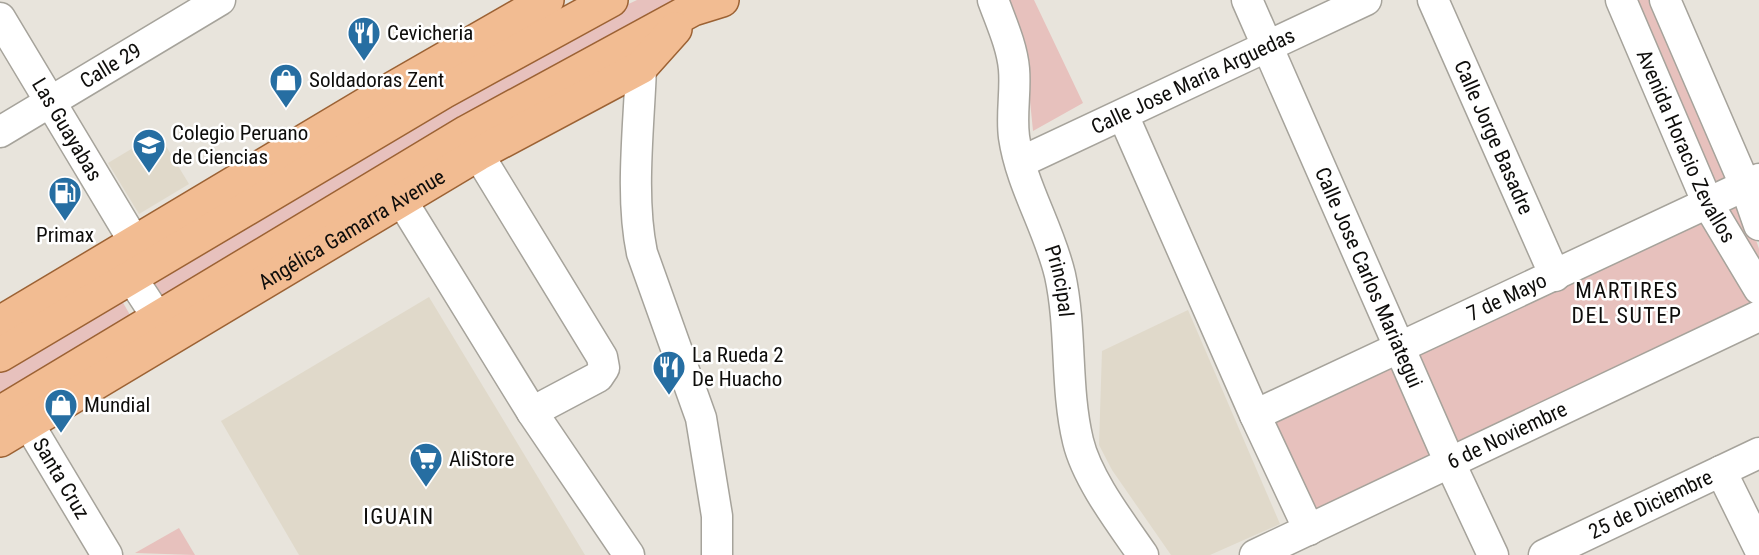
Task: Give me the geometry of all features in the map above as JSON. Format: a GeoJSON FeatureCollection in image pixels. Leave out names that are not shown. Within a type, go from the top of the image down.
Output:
{"type":"FeatureCollection","features":[{"type":"Feature","properties":{"kind":"main road"},"geometry":{"type":"LineString","coordinates":[[0,323],[380,96],[547,0]]}},
{"type":"Feature","properties":{"kind":"main road"},"geometry":{"type":"LineString","coordinates":[[0,354],[453,86],[611,0]]}},
{"type":"Feature","properties":{"kind":"main road","name":"Angélica Gamarra Avenue"},"geometry":{"type":"LineString","coordinates":[[395,190],[478,154],[640,67],[708,4]]}},
{"type":"Feature","properties":{"kind":"main road","name":"Angélica Gamarra Avenue"},"geometry":{"type":"LineString","coordinates":[[0,440],[15,413],[237,286],[395,190],[467,132],[708,4]]}},
{"type":"Feature","properties":{"kind":"street","name":"Calle 29"},"geometry":{"type":"LineString","coordinates":[[0,132],[220,0]]}},
{"type":"Feature","properties":{"kind":"street","name":"Principal"},"geometry":{"type":"LineString","coordinates":[[993,0],[1014,69],[1014,138],[1051,242],[1060,277],[1066,314],[1072,416],[1078,444],[1090,471],[1143,555]]}},
{"type":"Feature","properties":{"kind":"street","name":"Calle Jose Carlos Mariategui"},"geometry":{"type":"LineString","coordinates":[[1247,0],[1450,463],[1493,555]]}},
{"type":"Feature","properties":{"kind":"street","name":"Calle Jose Maria Arguedas"},"geometry":{"type":"LineString","coordinates":[[1021,162],[1366,0]]}},
{"type":"Feature","properties":{"kind":"street","name":"Calle Jorge Basadre"},"geometry":{"type":"LineString","coordinates":[[1433,0],[1555,276]]}},
{"type":"Feature","properties":{"kind":"street","name":"Avenida Horacio Zevallos"},"geometry":{"type":"LineString","coordinates":[[1621,0],[1708,204],[1759,289]]}},
{"type":"Feature","properties":{"kind":"street","name":"Avenida Horacio Zevallos"},"geometry":{"type":"LineString","coordinates":[[1665,0],[1752,182],[1759,225]]}},
{"type":"Feature","properties":{"kind":"street","name":"Las Guayabas"},"geometry":{"type":"LineString","coordinates":[[0,18],[135,243]]}},
{"type":"Feature","properties":{"kind":"street"},"geometry":{"type":"LineString","coordinates":[[640,67],[636,206],[638,233],[642,253],[701,418],[717,516],[717,555]]}},
{"type":"Feature","properties":{"kind":"street"},"geometry":{"type":"LineString","coordinates":[[1123,116],[1308,530]]}},
{"type":"Feature","properties":{"kind":"street"},"geometry":{"type":"LineString","coordinates":[[478,154],[602,357],[604,368],[598,377],[532,412]]}},
{"type":"Feature","properties":{"kind":"street","name":"7 de Mayo"},"geometry":{"type":"LineString","coordinates":[[1255,415],[1752,182]]}},
{"type":"Feature","properties":{"kind":"street"},"geometry":{"type":"LineString","coordinates":[[395,190],[532,412],[629,555]]}},
{"type":"Feature","properties":{"kind":"street"},"geometry":{"type":"LineString","coordinates":[[135,243],[130,262],[131,277],[164,328]]}},
{"type":"Feature","properties":{"kind":"street","name":"6 de Noviembre"},"geometry":{"type":"LineString","coordinates":[[1255,555],[1759,316]]}},
{"type":"Feature","properties":{"kind":"street","name":"Santa Cruz"},"geometry":{"type":"LineString","coordinates":[[15,413],[107,555]]}},
{"type":"Feature","properties":{"kind":"street","name":"25 de Diciembre"},"geometry":{"type":"LineString","coordinates":[[1544,555],[1759,453]]}},
{"type":"Feature","properties":{"kind":"street"},"geometry":{"type":"LineString","coordinates":[[1721,471],[1759,548]]}},
{"type":"Feature","properties":{"kind":"shaded area"},"geometry":{"type":"Polygon","coordinates":[[[637,0],[696,0],[164,305],[146,280],[523,54],[637,0]]]}},
{"type":"Feature","properties":{"kind":"shaded area"},"geometry":{"type":"Polygon","coordinates":[[[1006,0],[1034,0],[1083,103],[1033,131],[1026,60],[1006,0]]]}},
{"type":"Feature","properties":{"kind":"shaded area"},"geometry":{"type":"Polygon","coordinates":[[[1629,0],[1656,0],[1727,180],[1716,184],[1708,181],[1629,0]]]}},
{"type":"Feature","properties":{"kind":"shaded area","name":"Colegio Peruano de Ciencias"},"geometry":{"type":"Polygon","coordinates":[[[158,133],[189,184],[139,214],[108,163],[158,133]]]}},
{"type":"Feature","properties":{"kind":"shaded area"},"geometry":{"type":"Polygon","coordinates":[[[1741,194],[1759,249],[1759,268],[1716,204],[1741,194]]]}},
{"type":"Feature","properties":{"kind":"shaded area"},"geometry":{"type":"Polygon","coordinates":[[[1699,218],[1756,306],[1454,446],[1412,354],[1699,218]]]}},
{"type":"Feature","properties":{"kind":"shaded area"},"geometry":{"type":"Polygon","coordinates":[[[429,297],[585,555],[299,555],[221,421],[429,297]]]}},
{"type":"Feature","properties":{"kind":"shaded area"},"geometry":{"type":"Polygon","coordinates":[[[122,301],[133,320],[0,397],[0,371],[122,301]]]}},
{"type":"Feature","properties":{"kind":"shaded area"},"geometry":{"type":"Polygon","coordinates":[[[1188,310],[1280,524],[1210,555],[1171,555],[1112,470],[1099,445],[1102,351],[1188,310]]]}},
{"type":"Feature","properties":{"kind":"shaded area"},"geometry":{"type":"Polygon","coordinates":[[[1393,364],[1436,454],[1311,512],[1269,420],[1393,364]]]}},
{"type":"Feature","properties":{"kind":"shaded area"},"geometry":{"type":"Polygon","coordinates":[[[179,528],[195,555],[135,553],[179,528]]]}},
{"type":"Feature","properties":{"kind":"place","name":"Cevicheria"},"geometry":{"type":"Point","coordinates":[364,62]}},
{"type":"Feature","properties":{"kind":"place","name":"Soldadoras Zent"},"geometry":{"type":"Point","coordinates":[286,109]}},
{"type":"Feature","properties":{"kind":"place","name":"Colegio Peruano de Ciencias"},"geometry":{"type":"Point","coordinates":[149,174]}},
{"type":"Feature","properties":{"kind":"place","name":"Primax"},"geometry":{"type":"Point","coordinates":[65,222]}},
{"type":"Feature","properties":{"kind":"place","name":"La Rueda 2 De Huacho"},"geometry":{"type":"Point","coordinates":[669,396]}},
{"type":"Feature","properties":{"kind":"place","name":"Mundial"},"geometry":{"type":"Point","coordinates":[61,434]}},
{"type":"Feature","properties":{"kind":"place","name":"AliStore"},"geometry":{"type":"Point","coordinates":[426,488]}},
{"type":"Feature","properties":{"kind":"district","name":"MARTIRES DEL SUTEP"},"geometry":{"type":"Point","coordinates":[1627,302]}},
{"type":"Feature","properties":{"kind":"district","name":"IGUAIN"},"geometry":{"type":"Point","coordinates":[399,516]}}]}
